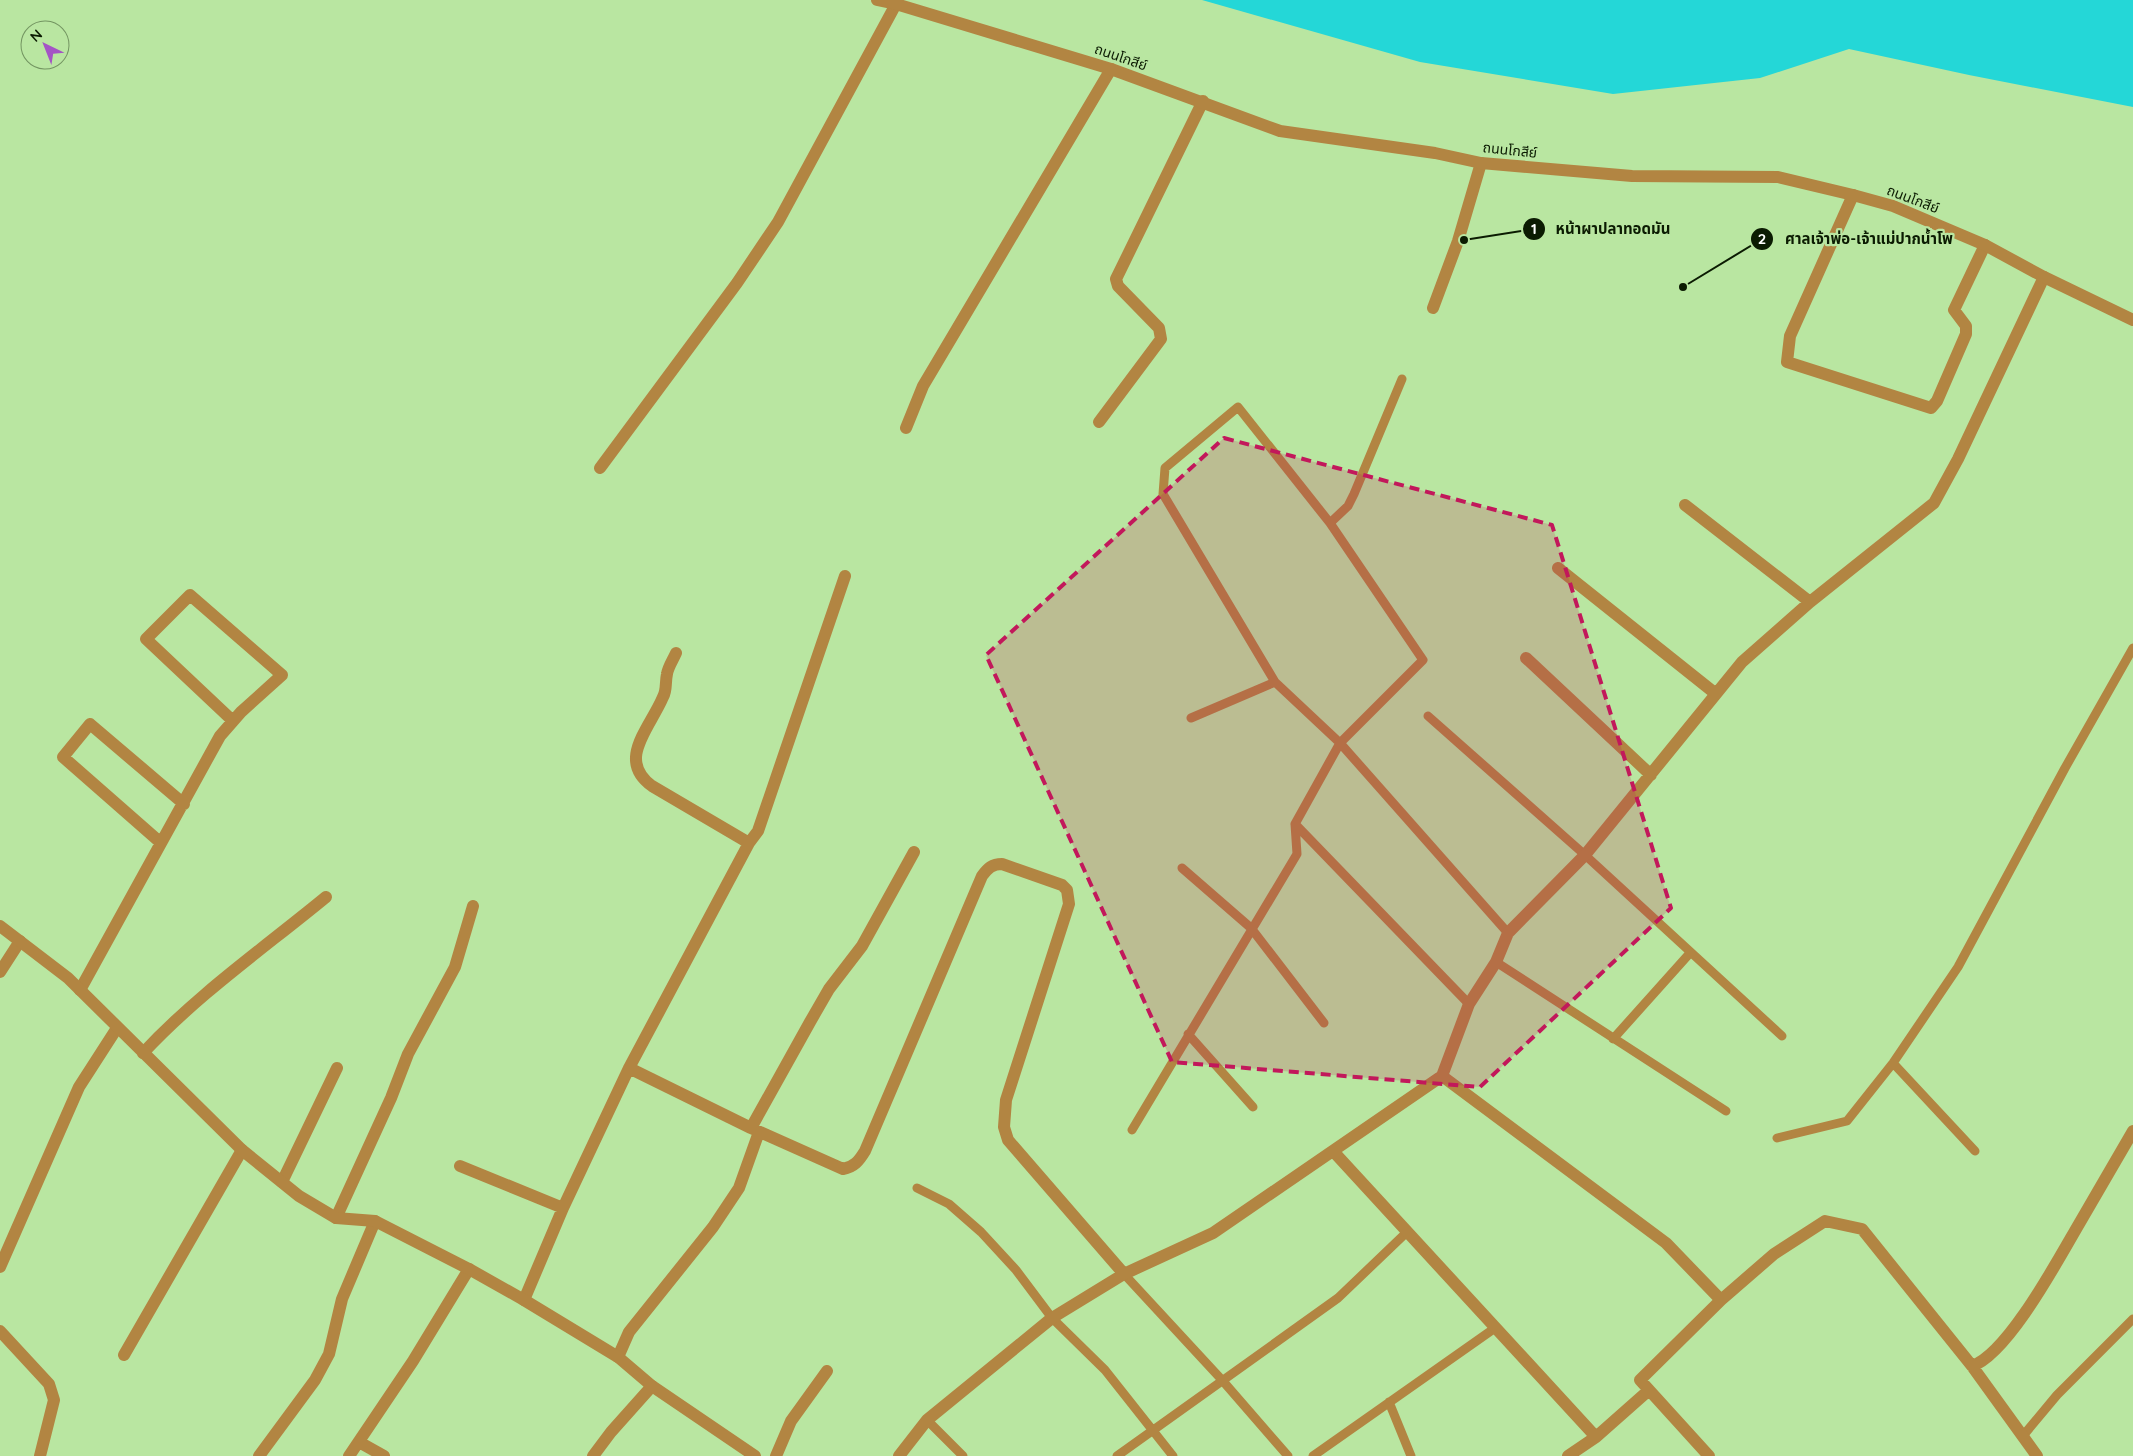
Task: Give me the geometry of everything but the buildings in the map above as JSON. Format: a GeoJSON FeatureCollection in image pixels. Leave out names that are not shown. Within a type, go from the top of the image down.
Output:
{"type":"FeatureCollection","features":[{"type":"Feature","properties":{"kind":"street","name":"ถนนโกสีย์"},"geometry":{"type":"LineString","coordinates":[[877,0],[896,4],[1111,69],[1203,101],[1280,131],[1435,153],[1482,163],[1632,176],[1778,177],[1853,195],[1893,206],[1985,244],[2044,277],[2133,320]]}},
{"type":"Feature","properties":{"kind":"street"},"geometry":{"type":"LineString","coordinates":[[600,468],[737,283],[778,222],[896,4]]}},
{"type":"Feature","properties":{"kind":"street"},"geometry":{"type":"LineString","coordinates":[[906,428],[923,386],[1111,69]]}},
{"type":"Feature","properties":{"kind":"street"},"geometry":{"type":"LineString","coordinates":[[1099,422],[1161,339],[1159,328],[1118,286],[1116,279],[1203,101]]}},
{"type":"Feature","properties":{"kind":"street"},"geometry":{"type":"LineString","coordinates":[[1433,308],[1458,241],[1482,163]]}},
{"type":"Feature","properties":{"kind":"street"},"geometry":{"type":"LineString","coordinates":[[1853,195],[1790,336],[1787,362],[1931,408],[1937,401],[1966,334],[1966,326],[1954,310],[1985,244]]}},
{"type":"Feature","properties":{"kind":"street"},"geometry":{"type":"LineString","coordinates":[[899,1456],[927,1420],[1052,1318],[1124,1274],[1213,1233],[1442,1076],[1469,1004],[1496,962],[1508,933],[1586,855],[1742,662],[1810,602],[1934,503],[1958,459],[2044,277]]}},
{"type":"Feature","properties":{"kind":"street"},"geometry":{"type":"LineString","coordinates":[[1685,505],[1810,602]]}},
{"type":"Feature","properties":{"kind":"street"},"geometry":{"type":"LineString","coordinates":[[1558,568],[1716,694]]}},
{"type":"Feature","properties":{"kind":"street"},"geometry":{"type":"LineString","coordinates":[[524,1300],[563,1208],[629,1068],[750,842],[758,831],[844,576]]}},
{"type":"Feature","properties":{"kind":"street"},"geometry":{"type":"LineString","coordinates":[[80,990],[220,736],[233,721],[282,675],[190,595],[146,639],[233,721]]}},
{"type":"Feature","properties":{"kind":"street"},"geometry":{"type":"LineString","coordinates":[[676,653],[667,672],[664,696],[634,757],[636,769],[642,779],[652,786],[750,842]]}},
{"type":"Feature","properties":{"kind":"street"},"geometry":{"type":"LineString","coordinates":[[1526,658],[1652,775]]}},
{"type":"Feature","properties":{"kind":"street"},"geometry":{"type":"LineString","coordinates":[[161,843],[63,757],[90,724],[184,804]]}},
{"type":"Feature","properties":{"kind":"street"},"geometry":{"type":"LineString","coordinates":[[618,1357],[629,1332],[713,1228],[739,1188],[755,1130],[810,1022],[829,989],[862,946],[914,852]]}},
{"type":"Feature","properties":{"kind":"street"},"geometry":{"type":"LineString","coordinates":[[629,1068],[755,1130],[843,1169],[852,1167],[860,1160],[865,1151],[982,876],[995,864],[1002,864],[1062,885],[1067,890],[1069,904],[1006,1100],[1004,1127],[1008,1140],[1124,1274]]}},
{"type":"Feature","properties":{"kind":"street"},"geometry":{"type":"LineString","coordinates":[[143,1053],[173,1021],[210,988],[261,950],[326,897]]}},
{"type":"Feature","properties":{"kind":"street"},"geometry":{"type":"LineString","coordinates":[[336,1218],[391,1098],[408,1054],[455,967],[473,906]]}},
{"type":"Feature","properties":{"kind":"street"},"geometry":{"type":"LineString","coordinates":[[0,926],[68,978],[242,1150],[298,1196],[336,1218],[375,1221],[470,1269],[618,1357],[652,1386],[755,1456]]}},
{"type":"Feature","properties":{"kind":"street"},"geometry":{"type":"LineString","coordinates":[[0,972],[20,941]]}},
{"type":"Feature","properties":{"kind":"street"},"geometry":{"type":"LineString","coordinates":[[0,1267],[79,1087],[118,1028]]}},
{"type":"Feature","properties":{"kind":"street"},"geometry":{"type":"LineString","coordinates":[[282,1182],[337,1068]]}},
{"type":"Feature","properties":{"kind":"street"},"geometry":{"type":"LineString","coordinates":[[1442,1076],[1666,1243],[1721,1300]]}},
{"type":"Feature","properties":{"kind":"street"},"geometry":{"type":"LineString","coordinates":[[1972,1366],[1981,1363],[2009,1333],[2036,1297],[2133,1131]]}},
{"type":"Feature","properties":{"kind":"street"},"geometry":{"type":"LineString","coordinates":[[124,1355],[242,1150]]}},
{"type":"Feature","properties":{"kind":"street"},"geometry":{"type":"LineString","coordinates":[[1333,1150],[1596,1437]]}},
{"type":"Feature","properties":{"kind":"street"},"geometry":{"type":"LineString","coordinates":[[460,1166],[563,1208]]}},
{"type":"Feature","properties":{"kind":"street"},"geometry":{"type":"LineString","coordinates":[[259,1456],[315,1380],[329,1354],[342,1299],[375,1221]]}},
{"type":"Feature","properties":{"kind":"street"},"geometry":{"type":"LineString","coordinates":[[1709,1456],[1640,1380],[1721,1300],[1774,1254],[1825,1222],[1862,1229],[1972,1366],[2037,1456]]}},
{"type":"Feature","properties":{"kind":"street"},"geometry":{"type":"LineString","coordinates":[[349,1456],[413,1361],[470,1269]]}},
{"type":"Feature","properties":{"kind":"street"},"geometry":{"type":"LineString","coordinates":[[0,1331],[49,1384],[54,1400],[40,1456]]}},
{"type":"Feature","properties":{"kind":"street"},"geometry":{"type":"LineString","coordinates":[[776,1456],[791,1421],[827,1371]]}},
{"type":"Feature","properties":{"kind":"street"},"geometry":{"type":"LineString","coordinates":[[592,1456],[652,1386]]}},
{"type":"Feature","properties":{"kind":"street"},"geometry":{"type":"LineString","coordinates":[[1568,1456],[1596,1437],[1648,1390]]}},
{"type":"Feature","properties":{"kind":"street"},"geometry":{"type":"LineString","coordinates":[[359,1442],[384,1456]]}},
{"type":"Feature","properties":{"kind":"lane"},"geometry":{"type":"LineString","coordinates":[[1330,523],[1348,506],[1402,379]]}},
{"type":"Feature","properties":{"kind":"lane"},"geometry":{"type":"LineString","coordinates":[[1132,1130],[1251,928],[1297,854],[1296,824],[1340,743],[1423,660],[1330,523],[1238,407],[1165,468],[1163,494],[1275,682],[1340,743],[1508,933]]}},
{"type":"Feature","properties":{"kind":"lane"},"geometry":{"type":"LineString","coordinates":[[1777,1138],[1847,1120],[1893,1063],[1958,968],[2061,776],[2133,648]]}},
{"type":"Feature","properties":{"kind":"lane"},"geometry":{"type":"LineString","coordinates":[[1190,718],[1275,682]]}},
{"type":"Feature","properties":{"kind":"lane"},"geometry":{"type":"LineString","coordinates":[[1428,716],[1586,855],[1782,1036]]}},
{"type":"Feature","properties":{"kind":"lane"},"geometry":{"type":"LineString","coordinates":[[1296,824],[1469,1004]]}},
{"type":"Feature","properties":{"kind":"lane"},"geometry":{"type":"LineString","coordinates":[[1182,868],[1251,928],[1324,1023]]}},
{"type":"Feature","properties":{"kind":"lane"},"geometry":{"type":"LineString","coordinates":[[1614,1038],[1690,953]]}},
{"type":"Feature","properties":{"kind":"lane"},"geometry":{"type":"LineString","coordinates":[[1496,962],[1726,1111]]}},
{"type":"Feature","properties":{"kind":"lane"},"geometry":{"type":"LineString","coordinates":[[1188,1034],[1253,1107]]}},
{"type":"Feature","properties":{"kind":"lane"},"geometry":{"type":"LineString","coordinates":[[1893,1063],[1975,1151]]}},
{"type":"Feature","properties":{"kind":"lane"},"geometry":{"type":"LineString","coordinates":[[917,1188],[950,1204],[981,1232],[1016,1270],[1052,1318],[1105,1370],[1172,1456]]}},
{"type":"Feature","properties":{"kind":"lane"},"geometry":{"type":"LineString","coordinates":[[1117,1456],[1152,1429],[1338,1298],[1407,1232]]}},
{"type":"Feature","properties":{"kind":"lane"},"geometry":{"type":"LineString","coordinates":[[1124,1274],[1222,1380],[1288,1456]]}},
{"type":"Feature","properties":{"kind":"lane"},"geometry":{"type":"LineString","coordinates":[[2022,1437],[2057,1395],[2133,1319]]}},
{"type":"Feature","properties":{"kind":"lane"},"geometry":{"type":"LineString","coordinates":[[1313,1456],[1496,1328]]}},
{"type":"Feature","properties":{"kind":"lane"},"geometry":{"type":"LineString","coordinates":[[1389,1402],[1411,1456]]}},
{"type":"Feature","properties":{"kind":"lane"},"geometry":{"type":"LineString","coordinates":[[927,1420],[963,1456]]}},
{"type":"Feature","properties":{"kind":"highlighted area"},"geometry":{"type":"Polygon","coordinates":[[[1224,438],[1552,525],[1671,908],[1480,1087],[1172,1062],[986,655],[1224,438]]]}},
{"type":"Feature","properties":{"kind":"water"},"geometry":{"type":"Polygon","coordinates":[[[1202,0],[2133,0],[2133,107],[1849,49],[1760,78],[1613,94],[1420,62],[1202,0]]]}},
{"type":"Feature","properties":{"kind":"place","name":"หน้าผาปลาทอดมัน"},"geometry":{"type":"Point","coordinates":[1464,240]}},
{"type":"Feature","properties":{"kind":"place","name":"ศาลเจ้าพ่อ-เจ้าแม่ปากน้ำโพ"},"geometry":{"type":"Point","coordinates":[1683,287]}}]}
